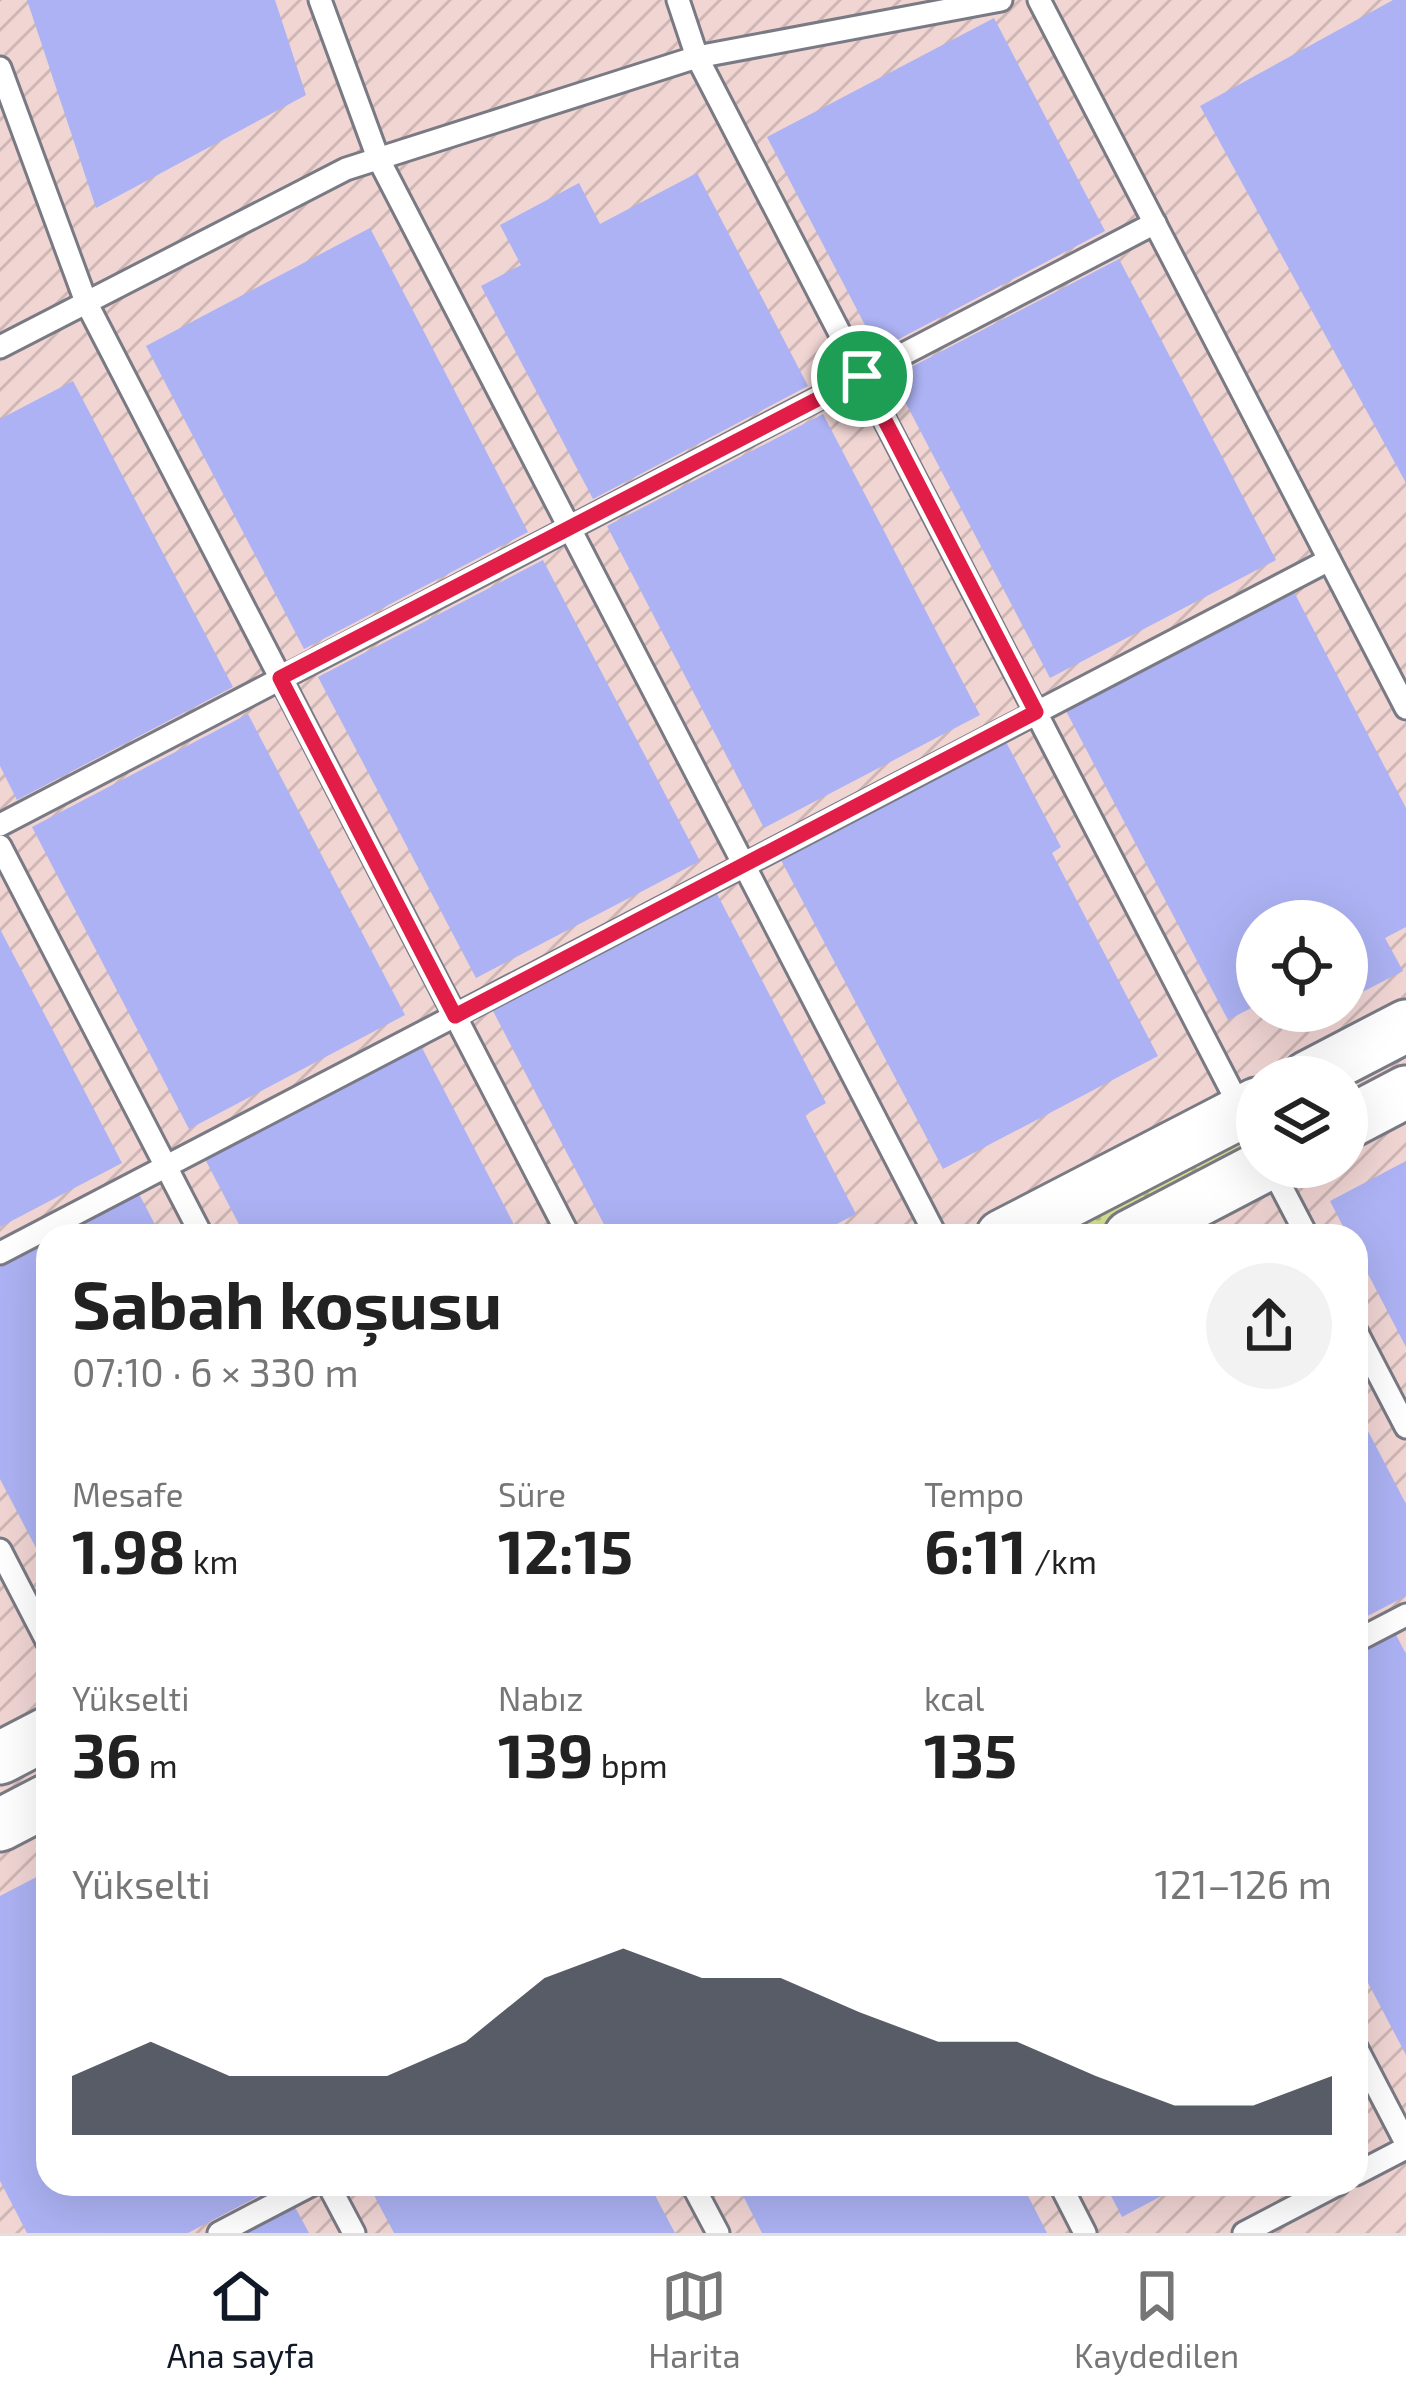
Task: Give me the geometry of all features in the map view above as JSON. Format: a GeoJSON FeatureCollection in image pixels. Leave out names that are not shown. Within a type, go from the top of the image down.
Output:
{"type":"FeatureCollection","features":[{"type":"Feature","properties":{"kind":"street"},"geometry":{"type":"LineString","coordinates":[[1348,1056],[1406,1026]]}},
{"type":"Feature","properties":{"kind":"street"},"geometry":{"type":"LineString","coordinates":[[1368,1112],[1406,1092]]}},
{"type":"Feature","properties":{"kind":"street"},"geometry":{"type":"LineString","coordinates":[[1025,1224],[1236,1114]]}},
{"type":"Feature","properties":{"kind":"street"},"geometry":{"type":"LineString","coordinates":[[1154,1224],[1236,1183]]}},
{"type":"Feature","properties":{"kind":"street"},"geometry":{"type":"LineString","coordinates":[[0,1758],[36,1739]]}},
{"type":"Feature","properties":{"kind":"street"},"geometry":{"type":"LineString","coordinates":[[0,1825],[36,1806]]}},
{"type":"Feature","properties":{"kind":"lane"},"geometry":{"type":"LineString","coordinates":[[320,0],[379,158],[930,1224]]}},
{"type":"Feature","properties":{"kind":"lane"},"geometry":{"type":"LineString","coordinates":[[678,0],[697,57],[1036,712],[1236,1081]]}},
{"type":"Feature","properties":{"kind":"lane"},"geometry":{"type":"LineString","coordinates":[[0,347],[323,178],[379,158],[697,57],[1001,0]]}},
{"type":"Feature","properties":{"kind":"lane"},"geometry":{"type":"LineString","coordinates":[[1039,0],[1406,708]]}},
{"type":"Feature","properties":{"kind":"lane"},"geometry":{"type":"LineString","coordinates":[[0,68],[86,302],[563,1224]]}},
{"type":"Feature","properties":{"kind":"lane"},"geometry":{"type":"LineString","coordinates":[[0,825],[1155,223]]}},
{"type":"Feature","properties":{"kind":"lane"},"geometry":{"type":"LineString","coordinates":[[55,1224],[1329,560]]}},
{"type":"Feature","properties":{"kind":"lane"},"geometry":{"type":"LineString","coordinates":[[0,846],[196,1224]]}},
{"type":"Feature","properties":{"kind":"lane"},"geometry":{"type":"LineString","coordinates":[[1279,1188],[1300,1224]]}},
{"type":"Feature","properties":{"kind":"lane"},"geometry":{"type":"LineString","coordinates":[[0,1253],[36,1234]]}},
{"type":"Feature","properties":{"kind":"lane"},"geometry":{"type":"LineString","coordinates":[[1368,1353],[1406,1427]]}},
{"type":"Feature","properties":{"kind":"lane"},"geometry":{"type":"LineString","coordinates":[[0,1550],[36,1620]]}},
{"type":"Feature","properties":{"kind":"lane"},"geometry":{"type":"LineString","coordinates":[[1368,1635],[1406,1615]]}},
{"type":"Feature","properties":{"kind":"lane"},"geometry":{"type":"LineString","coordinates":[[1368,2071],[1406,2146],[1368,2167]]}},
{"type":"Feature","properties":{"kind":"lane"},"geometry":{"type":"LineString","coordinates":[[219,2233],[290,2196]]}},
{"type":"Feature","properties":{"kind":"lane"},"geometry":{"type":"LineString","coordinates":[[334,2196],[354,2233]]}},
{"type":"Feature","properties":{"kind":"lane"},"geometry":{"type":"LineString","coordinates":[[698,2196],[718,2233]]}},
{"type":"Feature","properties":{"kind":"lane"},"geometry":{"type":"LineString","coordinates":[[1066,2196],[1085,2233]]}},
{"type":"Feature","properties":{"kind":"lane"},"geometry":{"type":"LineString","coordinates":[[1244,2233],[1315,2196]]}},
{"type":"Feature","properties":{"kind":"shaded area"},"geometry":{"type":"Polygon","coordinates":[[[0,0],[1406,0],[1406,2233],[0,2233],[0,0]]]}},
{"type":"Feature","properties":{"kind":"green space"},"geometry":{"type":"Polygon","coordinates":[[[1236,1140],[1236,1158],[1108,1224],[1075,1224],[1236,1140]]]}},
{"type":"Feature","properties":{"kind":"building"},"geometry":{"type":"Polygon","coordinates":[[[27,0],[275,0],[306,95],[96,208],[27,0]]]}},
{"type":"Feature","properties":{"kind":"building"},"geometry":{"type":"Polygon","coordinates":[[[1393,0],[1406,0],[1406,483],[1200,106],[1393,0]]]}},
{"type":"Feature","properties":{"kind":"building"},"geometry":{"type":"Polygon","coordinates":[[[994,18],[1105,231],[878,350],[767,137],[994,18]]]}},
{"type":"Feature","properties":{"kind":"building"},"geometry":{"type":"Polygon","coordinates":[[[697,173],[808,386],[593,499],[481,286],[521,265],[500,225],[579,183],[600,224],[697,173]]]}},
{"type":"Feature","properties":{"kind":"building"},"geometry":{"type":"Polygon","coordinates":[[[370,228],[528,532],[304,649],[146,346],[370,228]]]}},
{"type":"Feature","properties":{"kind":"building"},"geometry":{"type":"Polygon","coordinates":[[[1119,259],[1276,560],[1050,678],[892,377],[1119,259]]]}},
{"type":"Feature","properties":{"kind":"building"},"geometry":{"type":"Polygon","coordinates":[[[73,381],[233,687],[17,800],[0,766],[0,419],[73,381]]]}},
{"type":"Feature","properties":{"kind":"building"},"geometry":{"type":"Polygon","coordinates":[[[823,414],[980,715],[764,828],[607,526],[823,414]]]}},
{"type":"Feature","properties":{"kind":"building"},"geometry":{"type":"Polygon","coordinates":[[[543,560],[700,861],[476,978],[318,677],[543,560]]]}},
{"type":"Feature","properties":{"kind":"building"},"geometry":{"type":"Polygon","coordinates":[[[1293,590],[1406,808],[1406,927],[1385,938],[1403,971],[1368,989],[1368,900],[1236,900],[1236,1016],[1228,1020],[1065,709],[1293,590]]]}},
{"type":"Feature","properties":{"kind":"building"},"geometry":{"type":"Polygon","coordinates":[[[248,714],[405,1015],[189,1129],[32,827],[248,714]]]}},
{"type":"Feature","properties":{"kind":"building"},"geometry":{"type":"Polygon","coordinates":[[[1005,740],[1061,847],[1052,853],[1158,1056],[943,1169],[780,858],[1005,740]]]}},
{"type":"Feature","properties":{"kind":"building"},"geometry":{"type":"Polygon","coordinates":[[[716,892],[826,1103],[805,1115],[856,1214],[837,1224],[604,1224],[492,1009],[716,892]]]}},
{"type":"Feature","properties":{"kind":"building"},"geometry":{"type":"Polygon","coordinates":[[[0,929],[122,1163],[0,1227],[0,929]]]}},
{"type":"Feature","properties":{"kind":"building"},"geometry":{"type":"Polygon","coordinates":[[[421,1046],[514,1224],[239,1224],[205,1159],[421,1046]]]}},
{"type":"Feature","properties":{"kind":"building"},"geometry":{"type":"Polygon","coordinates":[[[1406,1161],[1406,1347],[1368,1274],[1368,1224],[1342,1224],[1330,1201],[1355,1188],[1368,1188],[1368,1181],[1406,1161]]]}},
{"type":"Feature","properties":{"kind":"building"},"geometry":{"type":"Polygon","coordinates":[[[139,1194],[155,1224],[81,1224],[139,1194]]]}},
{"type":"Feature","properties":{"kind":"building"},"geometry":{"type":"Polygon","coordinates":[[[36,1247],[36,1548],[0,1479],[0,1266],[36,1247]]]}},
{"type":"Feature","properties":{"kind":"building"},"geometry":{"type":"Polygon","coordinates":[[[1368,1431],[1406,1504],[1406,1596],[1368,1616],[1368,1431]]]}},
{"type":"Feature","properties":{"kind":"building"},"geometry":{"type":"Polygon","coordinates":[[[1395,1633],[1406,1654],[1406,2055],[1368,1983],[1368,1647],[1395,1633]]]}},
{"type":"Feature","properties":{"kind":"building"},"geometry":{"type":"Polygon","coordinates":[[[36,1877],[36,2196],[259,2196],[188,2233],[27,2233],[0,2181],[0,1896],[36,1877]]]}},
{"type":"Feature","properties":{"kind":"building"},"geometry":{"type":"Polygon","coordinates":[[[374,2196],[655,2196],[675,2233],[394,2233],[374,2196]]]}},
{"type":"Feature","properties":{"kind":"building"},"geometry":{"type":"Polygon","coordinates":[[[743,2196],[1028,2196],[1047,2233],[762,2233],[743,2196]]]}},
{"type":"Feature","properties":{"kind":"building"},"geometry":{"type":"Polygon","coordinates":[[[1111,2196],[1161,2196],[1122,2217],[1111,2196]]]}},
{"type":"Feature","properties":{"kind":"building"},"geometry":{"type":"Polygon","coordinates":[[[295,2207],[309,2233],[245,2233],[295,2207]]]}},
{"type":"Feature","properties":{"kind":"route"},"geometry":{"type":"LineString","coordinates":[[862,376],[1036,712],[455,1016],[280,678],[862,376]]}}]}
